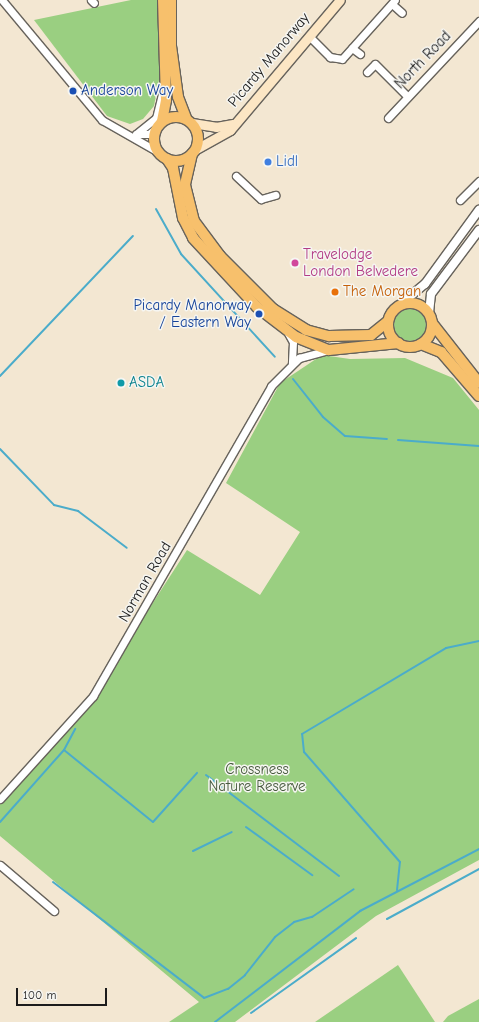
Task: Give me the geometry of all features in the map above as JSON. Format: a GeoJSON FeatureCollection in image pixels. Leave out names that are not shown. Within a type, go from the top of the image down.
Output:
{"type":"FeatureCollection","features":[{"type":"Feature","properties":{"kind":"main road"},"geometry":{"type":"LineString","coordinates":[[163,0],[165,83],[160,124],[154,140],[163,156],[173,168],[183,218],[194,238],[235,287],[286,330],[307,343],[329,350],[399,344],[409,347],[421,344],[430,334],[431,318]]}},
{"type":"Feature","properties":{"kind":"main road"},"geometry":{"type":"LineString","coordinates":[[171,0],[171,46],[178,97],[198,137],[185,185],[194,221],[220,256],[273,309],[306,330],[337,337],[371,335],[388,321],[392,312],[402,304],[418,303],[431,318],[478,383]]}},
{"type":"Feature","properties":{"kind":"main road","name":"Picardy Manorway"},"geometry":{"type":"LineString","coordinates":[[194,152],[238,122],[308,36],[340,0]]}},
{"type":"Feature","properties":{"kind":"main road"},"geometry":{"type":"LineString","coordinates":[[160,124],[172,116],[189,120]]}},
{"type":"Feature","properties":{"kind":"main road","name":"Picardy Manorway"},"geometry":{"type":"LineString","coordinates":[[189,120],[216,128],[238,122]]}},
{"type":"Feature","properties":{"kind":"main road"},"geometry":{"type":"LineString","coordinates":[[163,156],[178,162],[194,152]]}},
{"type":"Feature","properties":{"kind":"main road"},"geometry":{"type":"LineString","coordinates":[[388,321],[390,334],[399,344]]}},
{"type":"Feature","properties":{"kind":"main road"},"geometry":{"type":"LineString","coordinates":[[421,344],[441,352],[479,396]]}},
{"type":"Feature","properties":{"kind":"street"},"geometry":{"type":"LineString","coordinates":[[2,0],[96,114],[110,128],[127,135],[163,156]]}},
{"type":"Feature","properties":{"kind":"street"},"geometry":{"type":"LineString","coordinates":[[308,36],[330,57],[342,59],[393,2],[402,13]]}},
{"type":"Feature","properties":{"kind":"street","name":"North Road"},"geometry":{"type":"LineString","coordinates":[[388,118],[479,21]]}},
{"type":"Feature","properties":{"kind":"street"},"geometry":{"type":"LineString","coordinates":[[352,48],[360,54]]}},
{"type":"Feature","properties":{"kind":"street"},"geometry":{"type":"LineString","coordinates":[[367,72],[375,64],[407,96]]}},
{"type":"Feature","properties":{"kind":"street"},"geometry":{"type":"LineString","coordinates":[[136,134],[156,118],[165,83]]}},
{"type":"Feature","properties":{"kind":"street"},"geometry":{"type":"LineString","coordinates":[[127,135],[149,134],[160,124]]}},
{"type":"Feature","properties":{"kind":"street"},"geometry":{"type":"LineString","coordinates":[[236,176],[261,199],[275,195]]}},
{"type":"Feature","properties":{"kind":"street"},"geometry":{"type":"LineString","coordinates":[[461,199],[479,181]]}},
{"type":"Feature","properties":{"kind":"street"},"geometry":{"type":"LineString","coordinates":[[402,304],[428,280],[479,210]]}},
{"type":"Feature","properties":{"kind":"street"},"geometry":{"type":"LineString","coordinates":[[431,318],[431,294],[479,230]]}},
{"type":"Feature","properties":{"kind":"street"},"geometry":{"type":"LineString","coordinates":[[286,330],[293,342],[289,366]]}},
{"type":"Feature","properties":{"kind":"street","name":"Norman Road"},"geometry":{"type":"LineString","coordinates":[[0,799],[96,691],[263,399],[289,366],[310,353],[329,350]]}},
{"type":"Feature","properties":{"kind":"street"},"geometry":{"type":"LineString","coordinates":[[0,865],[54,911]]}},
{"type":"Feature","properties":{"kind":"green space"},"geometry":{"type":"Polygon","coordinates":[[[131,0],[160,0],[159,80],[154,106],[143,119],[130,124],[107,116],[34,20],[131,0]]]}},
{"type":"Feature","properties":{"kind":"green space"},"geometry":{"type":"Polygon","coordinates":[[[407,309],[413,309],[423,316],[426,325],[425,331],[419,338],[413,341],[407,341],[397,334],[394,328],[394,322],[401,312],[407,309]]]}},
{"type":"Feature","properties":{"kind":"green space","name":"Crossness Nature Reserve"},"geometry":{"type":"Polygon","coordinates":[[[322,355],[350,359],[405,358],[453,378],[479,410],[479,860],[376,916],[235,1022],[169,1022],[199,1002],[0,836],[0,804],[99,686],[187,550],[260,595],[300,532],[226,483],[280,383],[322,355]]]}},
{"type":"Feature","properties":{"kind":"green space"},"geometry":{"type":"Polygon","coordinates":[[[398,965],[435,1022],[315,1022],[398,965]]]}},
{"type":"Feature","properties":{"kind":"green space"},"geometry":{"type":"Polygon","coordinates":[[[479,999],[479,1022],[443,1022],[448,1016],[479,999]]]}},
{"type":"Feature","properties":{"kind":"waterway"},"geometry":{"type":"LineString","coordinates":[[156,209],[181,254],[275,357]]}},
{"type":"Feature","properties":{"kind":"waterway"},"geometry":{"type":"LineString","coordinates":[[0,376],[133,236]]}},
{"type":"Feature","properties":{"kind":"waterway"},"geometry":{"type":"LineString","coordinates":[[293,379],[323,417],[345,436],[387,439]]}},
{"type":"Feature","properties":{"kind":"waterway"},"geometry":{"type":"LineString","coordinates":[[398,440],[479,446]]}},
{"type":"Feature","properties":{"kind":"waterway"},"geometry":{"type":"LineString","coordinates":[[0,449],[54,505],[78,511],[127,548]]}},
{"type":"Feature","properties":{"kind":"waterway"},"geometry":{"type":"LineString","coordinates":[[397,890],[400,862],[304,752],[302,734],[446,648],[479,641]]}},
{"type":"Feature","properties":{"kind":"waterway"},"geometry":{"type":"LineString","coordinates":[[0,822],[64,750],[75,729]]}},
{"type":"Feature","properties":{"kind":"waterway"},"geometry":{"type":"LineString","coordinates":[[64,750],[153,822],[197,773]]}},
{"type":"Feature","properties":{"kind":"waterway"},"geometry":{"type":"LineString","coordinates":[[206,775],[339,876]]}},
{"type":"Feature","properties":{"kind":"waterway"},"geometry":{"type":"LineString","coordinates":[[246,827],[312,875]]}},
{"type":"Feature","properties":{"kind":"waterway"},"geometry":{"type":"LineString","coordinates":[[193,851],[232,832]]}},
{"type":"Feature","properties":{"kind":"waterway"},"geometry":{"type":"LineString","coordinates":[[215,1022],[360,911],[479,849]]}},
{"type":"Feature","properties":{"kind":"waterway"},"geometry":{"type":"LineString","coordinates":[[387,919],[479,869]]}},
{"type":"Feature","properties":{"kind":"waterway"},"geometry":{"type":"LineString","coordinates":[[53,882],[204,998],[228,989],[245,975],[275,937],[294,922],[312,917],[354,889]]}},
{"type":"Feature","properties":{"kind":"waterway"},"geometry":{"type":"LineString","coordinates":[[251,1013],[356,938]]}},
{"type":"Feature","properties":{"kind":"place","name":"Anderson Way"},"geometry":{"type":"Point","coordinates":[73,91]}},
{"type":"Feature","properties":{"kind":"place","name":"Lidl"},"geometry":{"type":"Point","coordinates":[268,162]}},
{"type":"Feature","properties":{"kind":"place","name":"Travelodge London Belvedere"},"geometry":{"type":"Point","coordinates":[295,263]}},
{"type":"Feature","properties":{"kind":"place","name":"The Morgan"},"geometry":{"type":"Point","coordinates":[335,292]}},
{"type":"Feature","properties":{"kind":"place","name":"Picardy Manorway / Eastern Way"},"geometry":{"type":"Point","coordinates":[259,314]}},
{"type":"Feature","properties":{"kind":"place","name":"ASDA"},"geometry":{"type":"Point","coordinates":[121,383]}}]}
